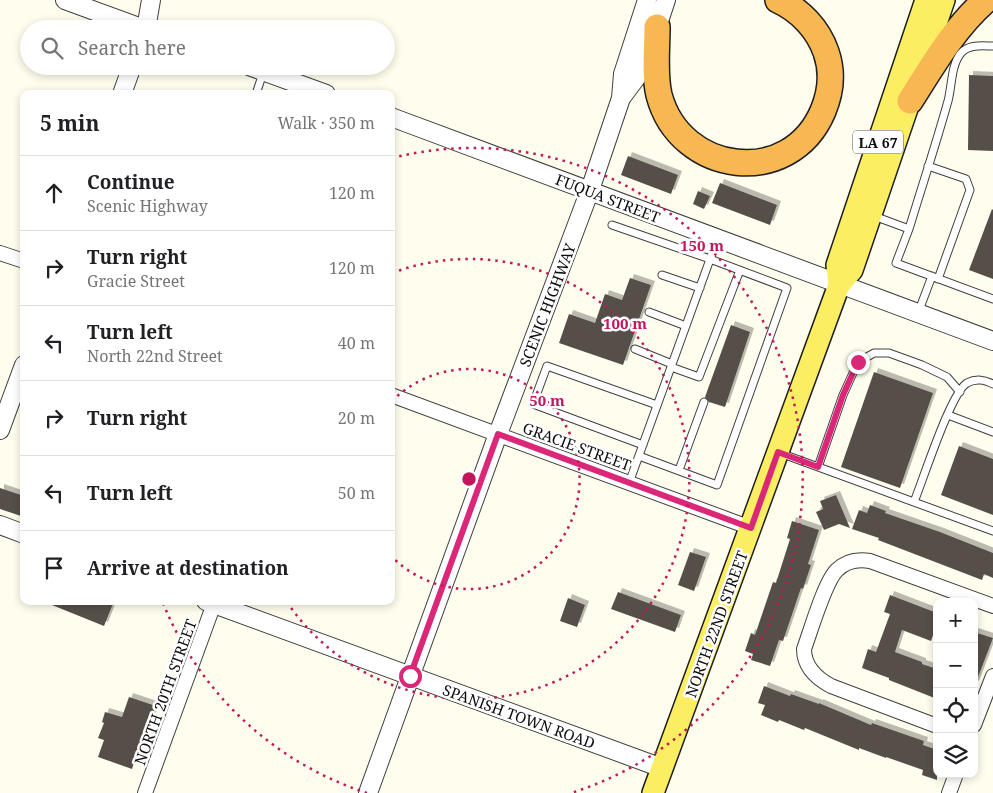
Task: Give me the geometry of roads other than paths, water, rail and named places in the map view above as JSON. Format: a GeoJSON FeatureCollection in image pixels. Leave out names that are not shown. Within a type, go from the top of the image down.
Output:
{"type":"FeatureCollection","features":[{"type":"Feature","properties":{"kind":"highway"},"geometry":{"type":"LineString","coordinates":[[648,28],[659,93],[666,113],[677,131],[696,149],[719,160],[744,164],[762,161],[784,154],[810,133],[820,118],[830,88],[828,62],[820,38],[798,13],[778,0]]}},
{"type":"Feature","properties":{"kind":"highway"},"geometry":{"type":"LineString","coordinates":[[910,101],[951,38],[971,14],[986,0]]}},
{"type":"Feature","properties":{"kind":"main road","name":"NORTH 22ND STREET"},"geometry":{"type":"LineString","coordinates":[[839,285],[837,265],[926,0]]}},
{"type":"Feature","properties":{"kind":"main road","name":"NORTH 22ND STREET"},"geometry":{"type":"LineString","coordinates":[[654,793],[839,285],[852,270],[944,0]]}},
{"type":"Feature","properties":{"kind":"street"},"geometry":{"type":"LineString","coordinates":[[66,0],[120,20]]}},
{"type":"Feature","properties":{"kind":"street"},"geometry":{"type":"LineString","coordinates":[[147,20],[151,0]]}},
{"type":"Feature","properties":{"kind":"street","name":"SCENIC HIGHWAY"},"geometry":{"type":"LineString","coordinates":[[368,793],[498,434],[590,190],[621,98],[636,78],[648,28],[647,0]]}},
{"type":"Feature","properties":{"kind":"street","name":"SCENIC HIGHWAY"},"geometry":{"type":"LineString","coordinates":[[648,28],[666,0]]}},
{"type":"Feature","properties":{"kind":"street"},"geometry":{"type":"LineString","coordinates":[[123,90],[129,75]]}},
{"type":"Feature","properties":{"kind":"street"},"geometry":{"type":"LineString","coordinates":[[273,75],[315,90]]}},
{"type":"Feature","properties":{"kind":"street","name":"FUQUA STREET"},"geometry":{"type":"LineString","coordinates":[[395,119],[590,190],[614,202],[993,342]]}},
{"type":"Feature","properties":{"kind":"street"},"geometry":{"type":"LineString","coordinates":[[0,252],[20,260]]}},
{"type":"Feature","properties":{"kind":"street"},"geometry":{"type":"LineString","coordinates":[[0,430],[20,376]]}},
{"type":"Feature","properties":{"kind":"street","name":"GRACIE STREET"},"geometry":{"type":"LineString","coordinates":[[395,397],[751,528]]}},
{"type":"Feature","properties":{"kind":"street"},"geometry":{"type":"LineString","coordinates":[[0,525],[20,532]]}},
{"type":"Feature","properties":{"kind":"street"},"geometry":{"type":"LineString","coordinates":[[933,724],[823,682],[810,669],[804,658],[804,648],[831,578],[843,565],[852,561],[870,561],[993,606]]}},
{"type":"Feature","properties":{"kind":"street","name":"NORTH 20TH STREET"},"geometry":{"type":"LineString","coordinates":[[146,793],[210,605]]}},
{"type":"Feature","properties":{"kind":"street","name":"SPANISH TOWN ROAD"},"geometry":{"type":"LineString","coordinates":[[219,605],[662,768]]}},
{"type":"Feature","properties":{"kind":"street"},"geometry":{"type":"LineString","coordinates":[[978,715],[993,676]]}},
{"type":"Feature","properties":{"kind":"street"},"geometry":{"type":"LineString","coordinates":[[949,793],[955,778]]}},
{"type":"Feature","properties":{"kind":"lane"},"geometry":{"type":"LineString","coordinates":[[993,46],[978,45],[962,52],[959,57],[955,66],[949,99],[909,229],[896,263],[993,299]]}},
{"type":"Feature","properties":{"kind":"lane"},"geometry":{"type":"LineString","coordinates":[[256,75],[256,90]]}},
{"type":"Feature","properties":{"kind":"lane"},"geometry":{"type":"LineString","coordinates":[[918,314],[935,278],[970,190],[966,179],[928,166]]}},
{"type":"Feature","properties":{"kind":"lane"},"geometry":{"type":"LineString","coordinates":[[871,215],[909,229]]}},
{"type":"Feature","properties":{"kind":"lane"},"geometry":{"type":"LineString","coordinates":[[612,225],[787,288],[717,485],[639,456]]}},
{"type":"Feature","properties":{"kind":"lane"},"geometry":{"type":"LineString","coordinates":[[629,483],[717,240]]}},
{"type":"Feature","properties":{"kind":"lane"},"geometry":{"type":"LineString","coordinates":[[635,349],[699,377],[740,270]]}},
{"type":"Feature","properties":{"kind":"lane"},"geometry":{"type":"LineString","coordinates":[[662,274],[700,288]]}},
{"type":"Feature","properties":{"kind":"lane"},"geometry":{"type":"LineString","coordinates":[[649,312],[686,326]]}},
{"type":"Feature","properties":{"kind":"lane"},"geometry":{"type":"LineString","coordinates":[[818,467],[843,395],[858,362],[874,353],[889,353],[922,365],[947,377],[960,392]]}},
{"type":"Feature","properties":{"kind":"lane"},"geometry":{"type":"LineString","coordinates":[[643,445],[533,404],[547,366],[657,405]]}},
{"type":"Feature","properties":{"kind":"lane"},"geometry":{"type":"LineString","coordinates":[[914,502],[953,401],[966,383],[979,379],[993,384]]}},
{"type":"Feature","properties":{"kind":"lane"},"geometry":{"type":"LineString","coordinates":[[679,470],[704,402]]}},
{"type":"Feature","properties":{"kind":"lane"},"geometry":{"type":"LineString","coordinates":[[948,415],[993,432]]}},
{"type":"Feature","properties":{"kind":"lane"},"geometry":{"type":"LineString","coordinates":[[778,452],[993,531]]}}]}
